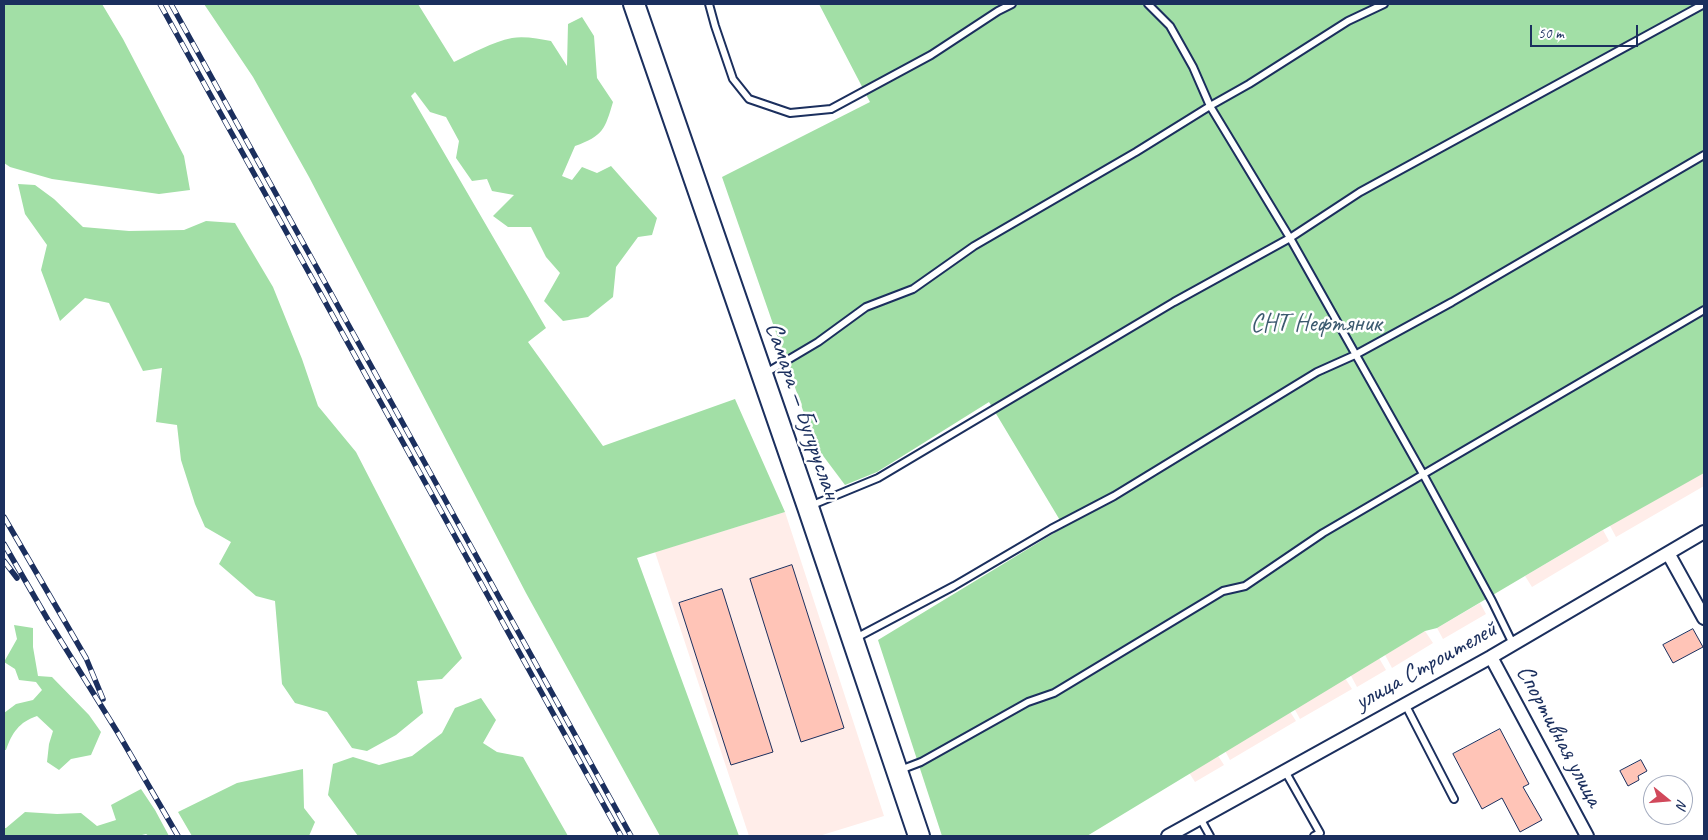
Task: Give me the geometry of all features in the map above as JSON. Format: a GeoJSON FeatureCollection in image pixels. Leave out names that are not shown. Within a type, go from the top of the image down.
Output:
{"type":"FeatureCollection","features":[{"type":"Feature","properties":{"kind":"main road","name":"Самара — Бугуруслан"},"geometry":{"type":"LineString","coordinates":[[634,4],[808,507],[919,836]]}},
{"type":"Feature","properties":{"kind":"street","name":"улица Строителей"},"geometry":{"type":"LineString","coordinates":[[1168,836],[1513,644],[1704,532]]}},
{"type":"Feature","properties":{"kind":"street"},"geometry":{"type":"LineString","coordinates":[[1668,553],[1704,618]]}},
{"type":"Feature","properties":{"kind":"street","name":"Спортивная улица"},"geometry":{"type":"LineString","coordinates":[[1490,657],[1587,836]]}},
{"type":"Feature","properties":{"kind":"lane"},"geometry":{"type":"LineString","coordinates":[[709,4],[733,79],[749,99],[790,113],[831,109],[931,55],[1012,4]]}},
{"type":"Feature","properties":{"kind":"lane"},"geometry":{"type":"LineString","coordinates":[[1148,4],[1170,26],[1210,106],[1290,238],[1423,474],[1492,601],[1513,644]]}},
{"type":"Feature","properties":{"kind":"lane"},"geometry":{"type":"LineString","coordinates":[[762,376],[818,342],[866,307],[913,289],[974,246],[1136,152],[1249,84],[1348,21],[1384,4]]}},
{"type":"Feature","properties":{"kind":"lane"},"geometry":{"type":"LineString","coordinates":[[808,507],[878,478],[1165,307],[1290,238],[1360,192],[1704,4]]}},
{"type":"Feature","properties":{"kind":"lane"},"geometry":{"type":"LineString","coordinates":[[852,640],[954,586],[1051,529],[1114,496],[1317,372],[1355,355],[1452,302],[1704,155]]}},
{"type":"Feature","properties":{"kind":"lane"},"geometry":{"type":"LineString","coordinates":[[897,771],[921,762],[1028,702],[1054,693],[1223,591],[1245,586],[1323,533],[1704,310]]}},
{"type":"Feature","properties":{"kind":"lane"},"geometry":{"type":"LineString","coordinates":[[1406,704],[1454,799]]}},
{"type":"Feature","properties":{"kind":"lane"},"geometry":{"type":"LineString","coordinates":[[1285,771],[1320,833],[1314,836]]}},
{"type":"Feature","properties":{"kind":"lane"},"geometry":{"type":"LineString","coordinates":[[1200,818],[1210,836]]}},
{"type":"Feature","properties":{"kind":"shaded area"},"geometry":{"type":"Polygon","coordinates":[[[1704,470],[1704,486],[1616,537],[1609,524],[1704,470]]]}},
{"type":"Feature","properties":{"kind":"shaded area"},"geometry":{"type":"Polygon","coordinates":[[[785,512],[884,816],[819,836],[749,836],[655,552],[785,512]]]}},
{"type":"Feature","properties":{"kind":"shaded area"},"geometry":{"type":"Polygon","coordinates":[[[1603,530],[1609,541],[1532,587],[1525,576],[1603,530]]]}},
{"type":"Feature","properties":{"kind":"shaded area"},"geometry":{"type":"Polygon","coordinates":[[[1480,603],[1486,614],[1443,639],[1437,628],[1480,603]]]}},
{"type":"Feature","properties":{"kind":"shaded area"},"geometry":{"type":"Polygon","coordinates":[[[1425,631],[1433,643],[1392,668],[1385,655],[1425,631]]]}},
{"type":"Feature","properties":{"kind":"shaded area"},"geometry":{"type":"Polygon","coordinates":[[[1379,658],[1386,670],[1357,687],[1350,674],[1379,658]]]}},
{"type":"Feature","properties":{"kind":"shaded area"},"geometry":{"type":"Polygon","coordinates":[[[1345,678],[1352,689],[1300,719],[1294,708],[1345,678]]]}},
{"type":"Feature","properties":{"kind":"shaded area"},"geometry":{"type":"Polygon","coordinates":[[[1289,710],[1296,721],[1230,760],[1224,749],[1289,710]]]}},
{"type":"Feature","properties":{"kind":"shaded area"},"geometry":{"type":"Polygon","coordinates":[[[1217,754],[1224,765],[1195,782],[1188,771],[1217,754]]]}},
{"type":"Feature","properties":{"kind":"green space"},"geometry":{"type":"Polygon","coordinates":[[[4,4],[102,4],[123,39],[184,156],[190,190],[159,194],[52,179],[10,167],[4,163],[4,4]]]}},
{"type":"Feature","properties":{"kind":"green space"},"geometry":{"type":"Polygon","coordinates":[[[204,4],[418,4],[454,62],[497,42],[522,37],[551,41],[567,66],[568,24],[582,17],[594,36],[597,78],[613,102],[608,119],[602,130],[592,139],[575,146],[562,176],[572,180],[582,167],[597,173],[611,166],[657,218],[652,235],[638,237],[616,267],[613,297],[588,317],[563,321],[544,301],[560,273],[546,257],[531,227],[508,227],[493,216],[514,195],[492,191],[487,179],[472,181],[456,158],[459,141],[446,117],[430,112],[415,92],[411,96],[546,328],[528,342],[603,446],[735,399],[785,512],[637,558],[739,836],[660,836],[526,593],[309,177],[253,77],[204,4]]]}},
{"type":"Feature","properties":{"kind":"green space","name":"СНТ Нефтяник"},"geometry":{"type":"Polygon","coordinates":[[[819,4],[1704,4],[1704,473],[1601,531],[1437,628],[1425,631],[1087,836],[942,836],[878,640],[1064,527],[989,402],[877,472],[845,485],[815,445],[722,177],[870,102],[819,4]]]}},
{"type":"Feature","properties":{"kind":"green space"},"geometry":{"type":"Polygon","coordinates":[[[18,184],[35,185],[54,199],[83,227],[129,231],[184,230],[206,221],[235,223],[273,287],[302,359],[318,406],[356,452],[462,658],[442,679],[417,681],[423,713],[396,735],[367,751],[352,748],[327,712],[295,703],[282,684],[275,601],[256,596],[219,564],[231,542],[205,527],[195,504],[181,460],[177,425],[156,422],[162,368],[143,371],[109,303],[85,298],[60,321],[41,270],[47,245],[25,214],[18,184]]]}},
{"type":"Feature","properties":{"kind":"green space"},"geometry":{"type":"Polygon","coordinates":[[[14,625],[33,628],[33,647],[38,676],[52,677],[89,715],[101,732],[91,755],[71,759],[59,770],[47,762],[53,731],[37,716],[25,721],[17,729],[6,750],[4,750],[4,713],[16,704],[33,700],[42,690],[36,682],[19,680],[15,669],[4,662],[17,639],[14,625]]]}},
{"type":"Feature","properties":{"kind":"green space"},"geometry":{"type":"Polygon","coordinates":[[[481,698],[496,720],[483,743],[497,752],[523,757],[568,836],[358,836],[328,795],[333,764],[353,757],[379,765],[412,756],[442,733],[455,708],[481,698]]]}},
{"type":"Feature","properties":{"kind":"green space"},"geometry":{"type":"Polygon","coordinates":[[[303,769],[304,808],[315,822],[309,836],[192,836],[178,812],[237,783],[303,769]]]}},
{"type":"Feature","properties":{"kind":"green space"},"geometry":{"type":"Polygon","coordinates":[[[141,789],[169,836],[149,836],[146,834],[138,836],[4,836],[4,828],[25,812],[81,813],[97,826],[116,820],[111,805],[141,789]]]}},
{"type":"Feature","properties":{"kind":"building"},"geometry":{"type":"Polygon","coordinates":[[[792,565],[844,728],[801,742],[750,579],[792,565]]]}},
{"type":"Feature","properties":{"kind":"building"},"geometry":{"type":"Polygon","coordinates":[[[722,589],[773,752],[731,765],[679,603],[722,589]]]}},
{"type":"Feature","properties":{"kind":"building"},"geometry":{"type":"Polygon","coordinates":[[[1693,629],[1703,647],[1673,663],[1663,645],[1693,629]]]}},
{"type":"Feature","properties":{"kind":"building"},"geometry":{"type":"Polygon","coordinates":[[[1500,729],[1529,784],[1523,787],[1542,820],[1520,832],[1502,798],[1482,809],[1453,754],[1500,729]]]}},
{"type":"Feature","properties":{"kind":"building"},"geometry":{"type":"Polygon","coordinates":[[[1641,760],[1647,771],[1638,776],[1639,780],[1628,786],[1620,771],[1641,760]]]}},
{"type":"Feature","properties":{"kind":"railway"},"geometry":{"type":"LineString","coordinates":[[160,4],[621,836]]}},
{"type":"Feature","properties":{"kind":"railway"},"geometry":{"type":"LineString","coordinates":[[171,4],[631,836]]}},
{"type":"Feature","properties":{"kind":"railway"},"geometry":{"type":"LineString","coordinates":[[4,517],[86,658],[103,699]]}},
{"type":"Feature","properties":{"kind":"railway"},"geometry":{"type":"LineString","coordinates":[[4,544],[178,836]]}},
{"type":"Feature","properties":{"kind":"railway"},"geometry":{"type":"LineString","coordinates":[[4,561],[17,578]]}}]}
